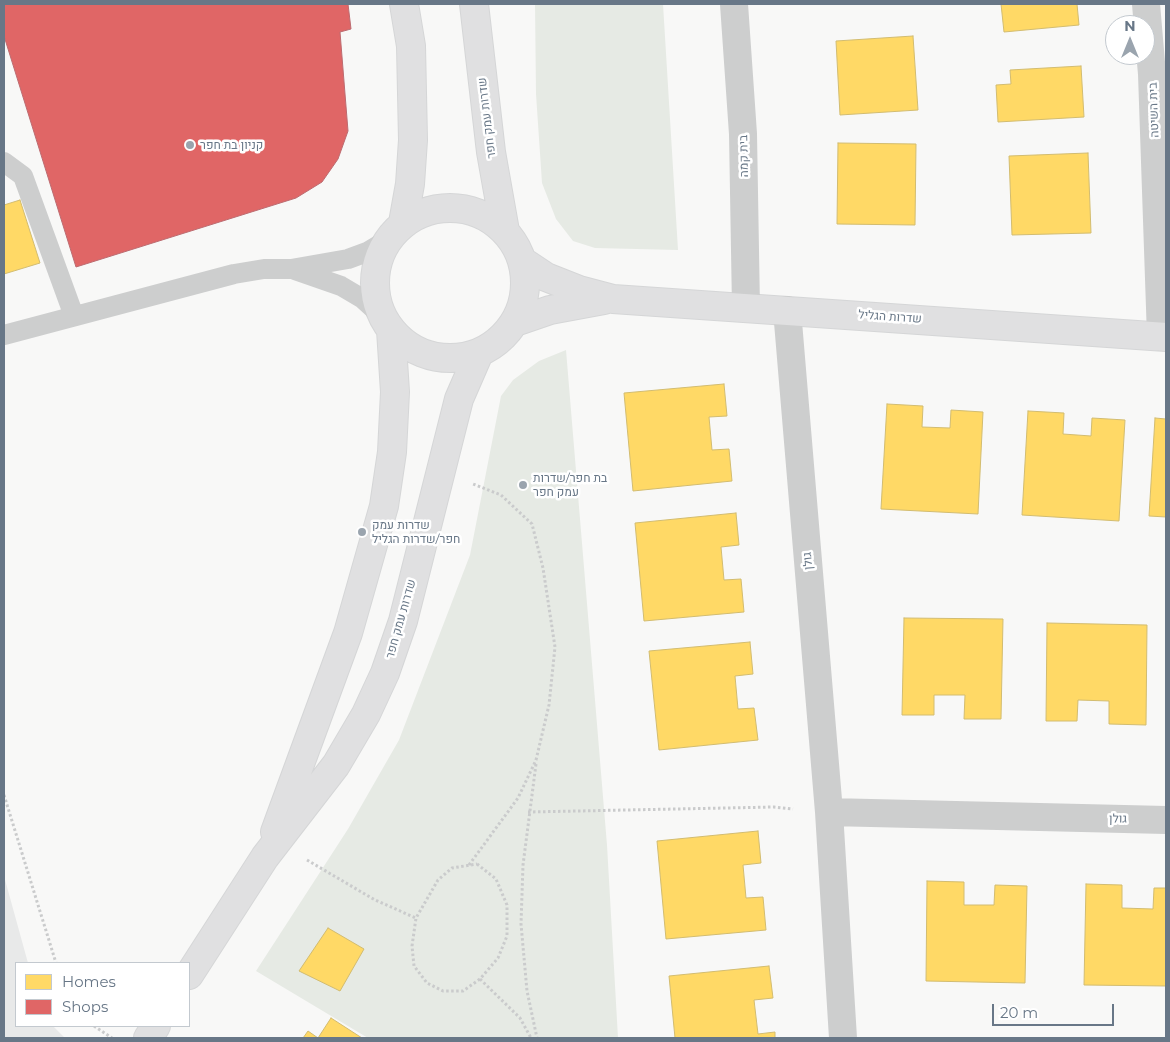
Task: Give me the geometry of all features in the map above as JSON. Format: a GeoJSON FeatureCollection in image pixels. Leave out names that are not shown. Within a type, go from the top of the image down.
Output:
{"type":"FeatureCollection","features":[{"type":"Feature","properties":{"kind":"street"},"geometry":{"type":"LineString","coordinates":[[395,231],[422,212],[443,207],[465,208],[485,215],[505,231],[520,251],[526,276],[524,299],[515,322],[500,340],[479,353],[455,358],[432,356],[410,347],[388,324],[378,308],[374,282],[377,260],[395,231],[410,184],[413,140],[411,46],[404,4]]}},
{"type":"Feature","properties":{"kind":"street","name":"שדרות עמק חפר"},"geometry":{"type":"LineString","coordinates":[[474,4],[491,152],[505,231]]}},
{"type":"Feature","properties":{"kind":"street","name":"בית קמה"},"geometry":{"type":"LineString","coordinates":[[734,4],[744,134],[746,308]]}},
{"type":"Feature","properties":{"kind":"street","name":"בית השיטה"},"geometry":{"type":"LineString","coordinates":[[1146,4],[1152,74],[1164,337]]}},
{"type":"Feature","properties":{"kind":"street","name":"שדרות הגליל"},"geometry":{"type":"LineString","coordinates":[[522,261],[546,277],[579,290],[613,299],[1164,337]]}},
{"type":"Feature","properties":{"kind":"street","name":"שדרות הגליל"},"geometry":{"type":"LineString","coordinates":[[515,322],[558,308],[613,299]]}},
{"type":"Feature","properties":{"kind":"street","name":"גולן"},"geometry":{"type":"LineString","coordinates":[[787,310],[829,812],[843,1038]]}},
{"type":"Feature","properties":{"kind":"street","name":"שדרות עמק חפר"},"geometry":{"type":"LineString","coordinates":[[271,850],[348,633],[384,506],[392,452],[395,392],[388,324]]}},
{"type":"Feature","properties":{"kind":"street","name":"שדרות עמק חפר"},"geometry":{"type":"LineString","coordinates":[[190,973],[271,850],[336,765],[366,714],[385,673],[403,621],[459,398],[479,353]]}},
{"type":"Feature","properties":{"kind":"street","name":"גולן"},"geometry":{"type":"LineString","coordinates":[[829,812],[1166,820]]}},
{"type":"Feature","properties":{"kind":"street"},"geometry":{"type":"LineString","coordinates":[[148,1038],[155,1027]]}},
{"type":"Feature","properties":{"kind":"lane"},"geometry":{"type":"LineString","coordinates":[[4,162],[23,176],[74,316]]}},
{"type":"Feature","properties":{"kind":"lane"},"geometry":{"type":"LineString","coordinates":[[4,336],[234,274],[264,269],[291,269],[348,259],[367,252],[395,231]]}},
{"type":"Feature","properties":{"kind":"lane"},"geometry":{"type":"LineString","coordinates":[[291,269],[341,286],[363,299],[388,324]]}},
{"type":"Feature","properties":{"kind":"path"},"geometry":{"type":"LineString","coordinates":[[440,471],[501,495],[532,524],[543,568],[555,647],[548,705],[536,760],[528,812],[521,924],[527,991],[537,1038]]}},
{"type":"Feature","properties":{"kind":"path"},"geometry":{"type":"LineString","coordinates":[[469,865],[518,798],[536,760]]}},
{"type":"Feature","properties":{"kind":"path"},"geometry":{"type":"LineString","coordinates":[[4,795],[56,962]]}},
{"type":"Feature","properties":{"kind":"path"},"geometry":{"type":"LineString","coordinates":[[528,812],[774,807],[829,812]]}},
{"type":"Feature","properties":{"kind":"path"},"geometry":{"type":"LineString","coordinates":[[271,850],[416,918]]}},
{"type":"Feature","properties":{"kind":"path"},"geometry":{"type":"LineString","coordinates":[[477,864],[496,879],[507,905],[507,936],[498,958],[480,979],[463,991],[443,991],[427,984],[414,966],[412,946],[416,918],[438,880],[452,868],[469,865],[477,864]]}},
{"type":"Feature","properties":{"kind":"path"},"geometry":{"type":"LineString","coordinates":[[480,979],[520,1018],[532,1038]]}},
{"type":"Feature","properties":{"kind":"path"},"geometry":{"type":"LineString","coordinates":[[96,1027],[112,1038]]}},
{"type":"Feature","properties":{"kind":"shaded area"},"geometry":{"type":"Polygon","coordinates":[[[535,4],[663,4],[678,250],[595,248],[573,241],[556,219],[542,183],[536,94],[535,4]]]}},
{"type":"Feature","properties":{"kind":"shaded area"},"geometry":{"type":"Polygon","coordinates":[[[566,350],[607,845],[618,1038],[368,1038],[256,971],[348,829],[399,740],[470,555],[501,396],[513,380],[539,361],[566,350]]]}},
{"type":"Feature","properties":{"kind":"shaded area"},"geometry":{"type":"Polygon","coordinates":[[[4,876],[28,962],[15,962],[15,1027],[54,1027],[65,1038],[4,1038],[4,876]]]}},
{"type":"Feature","properties":{"kind":"building: Homes"},"geometry":{"type":"Polygon","coordinates":[[[1001,4],[1077,4],[1079,25],[1004,32],[1001,4]]]}},
{"type":"Feature","properties":{"kind":"building: Homes"},"geometry":{"type":"Polygon","coordinates":[[[913,36],[918,110],[840,115],[836,41],[913,36]]]}},
{"type":"Feature","properties":{"kind":"building: Homes"},"geometry":{"type":"Polygon","coordinates":[[[1081,66],[1084,117],[998,122],[996,85],[1011,84],[1010,70],[1081,66]]]}},
{"type":"Feature","properties":{"kind":"building: Homes"},"geometry":{"type":"Polygon","coordinates":[[[838,143],[916,144],[915,225],[837,224],[838,143]]]}},
{"type":"Feature","properties":{"kind":"building: Homes"},"geometry":{"type":"Polygon","coordinates":[[[1088,153],[1091,233],[1012,235],[1009,156],[1088,153]]]}},
{"type":"Feature","properties":{"kind":"building: Homes"},"geometry":{"type":"Polygon","coordinates":[[[20,200],[40,263],[4,274],[4,205],[20,200]]]}},
{"type":"Feature","properties":{"kind":"building: Homes"},"geometry":{"type":"Polygon","coordinates":[[[724,384],[727,416],[709,417],[712,450],[729,449],[732,481],[633,491],[624,393],[724,384]]]}},
{"type":"Feature","properties":{"kind":"building: Homes"},"geometry":{"type":"Polygon","coordinates":[[[887,404],[923,406],[922,427],[950,428],[951,410],[983,412],[978,514],[881,509],[887,404]]]}},
{"type":"Feature","properties":{"kind":"building: Homes"},"geometry":{"type":"Polygon","coordinates":[[[1028,411],[1064,413],[1063,434],[1091,436],[1092,418],[1125,420],[1119,521],[1022,515],[1028,411]]]}},
{"type":"Feature","properties":{"kind":"building: Homes"},"geometry":{"type":"Polygon","coordinates":[[[1155,418],[1166,419],[1166,517],[1149,516],[1155,418]]]}},
{"type":"Feature","properties":{"kind":"building: Homes"},"geometry":{"type":"Polygon","coordinates":[[[736,513],[739,545],[721,547],[724,580],[741,579],[744,612],[644,621],[635,523],[736,513]]]}},
{"type":"Feature","properties":{"kind":"building: Homes"},"geometry":{"type":"Polygon","coordinates":[[[904,618],[1003,619],[1001,719],[964,719],[965,695],[934,695],[934,715],[902,715],[904,618]]]}},
{"type":"Feature","properties":{"kind":"building: Homes"},"geometry":{"type":"Polygon","coordinates":[[[1047,623],[1147,625],[1146,725],[1109,724],[1109,701],[1078,700],[1077,721],[1046,721],[1047,623]]]}},
{"type":"Feature","properties":{"kind":"building: Homes"},"geometry":{"type":"Polygon","coordinates":[[[750,642],[753,674],[735,676],[738,709],[754,708],[758,740],[659,750],[649,651],[750,642]]]}},
{"type":"Feature","properties":{"kind":"building: Homes"},"geometry":{"type":"Polygon","coordinates":[[[758,831],[761,863],[743,865],[746,898],[763,897],[766,930],[666,939],[657,841],[758,831]]]}},
{"type":"Feature","properties":{"kind":"building: Homes"},"geometry":{"type":"Polygon","coordinates":[[[927,881],[964,882],[964,905],[994,905],[995,885],[1027,886],[1025,983],[926,981],[927,881]]]}},
{"type":"Feature","properties":{"kind":"building: Homes"},"geometry":{"type":"Polygon","coordinates":[[[1086,884],[1122,885],[1122,908],[1153,909],[1154,888],[1166,888],[1166,986],[1084,985],[1086,884]]]}},
{"type":"Feature","properties":{"kind":"building: Homes"},"geometry":{"type":"Polygon","coordinates":[[[328,928],[364,949],[340,991],[299,971],[328,928]]]}},
{"type":"Feature","properties":{"kind":"building: Homes"},"geometry":{"type":"Polygon","coordinates":[[[769,966],[773,998],[754,1000],[758,1034],[775,1032],[775,1038],[675,1038],[669,976],[769,966]]]}},
{"type":"Feature","properties":{"kind":"building: Homes"},"geometry":{"type":"Polygon","coordinates":[[[331,1018],[362,1038],[318,1038],[331,1018]]]}},
{"type":"Feature","properties":{"kind":"building: Homes"},"geometry":{"type":"Polygon","coordinates":[[[308,1031],[318,1038],[303,1038],[308,1031]]]}},
{"type":"Feature","properties":{"kind":"building: Shops","name":"קניון בת חפר"},"geometry":{"type":"Polygon","coordinates":[[[4,4],[348,4],[351,29],[340,32],[348,131],[338,159],[322,182],[296,198],[76,267],[4,36],[4,4]]]}},
{"type":"Feature","properties":{"kind":"place","name":"קניון בת חפר"},"geometry":{"type":"Point","coordinates":[190,145]}},
{"type":"Feature","properties":{"kind":"place","name":"בת חפר/שדרות עמק חפר"},"geometry":{"type":"Point","coordinates":[523,485]}},
{"type":"Feature","properties":{"kind":"place","name":"שדרות עמק חפר/שדרות הגליל"},"geometry":{"type":"Point","coordinates":[362,532]}}]}
